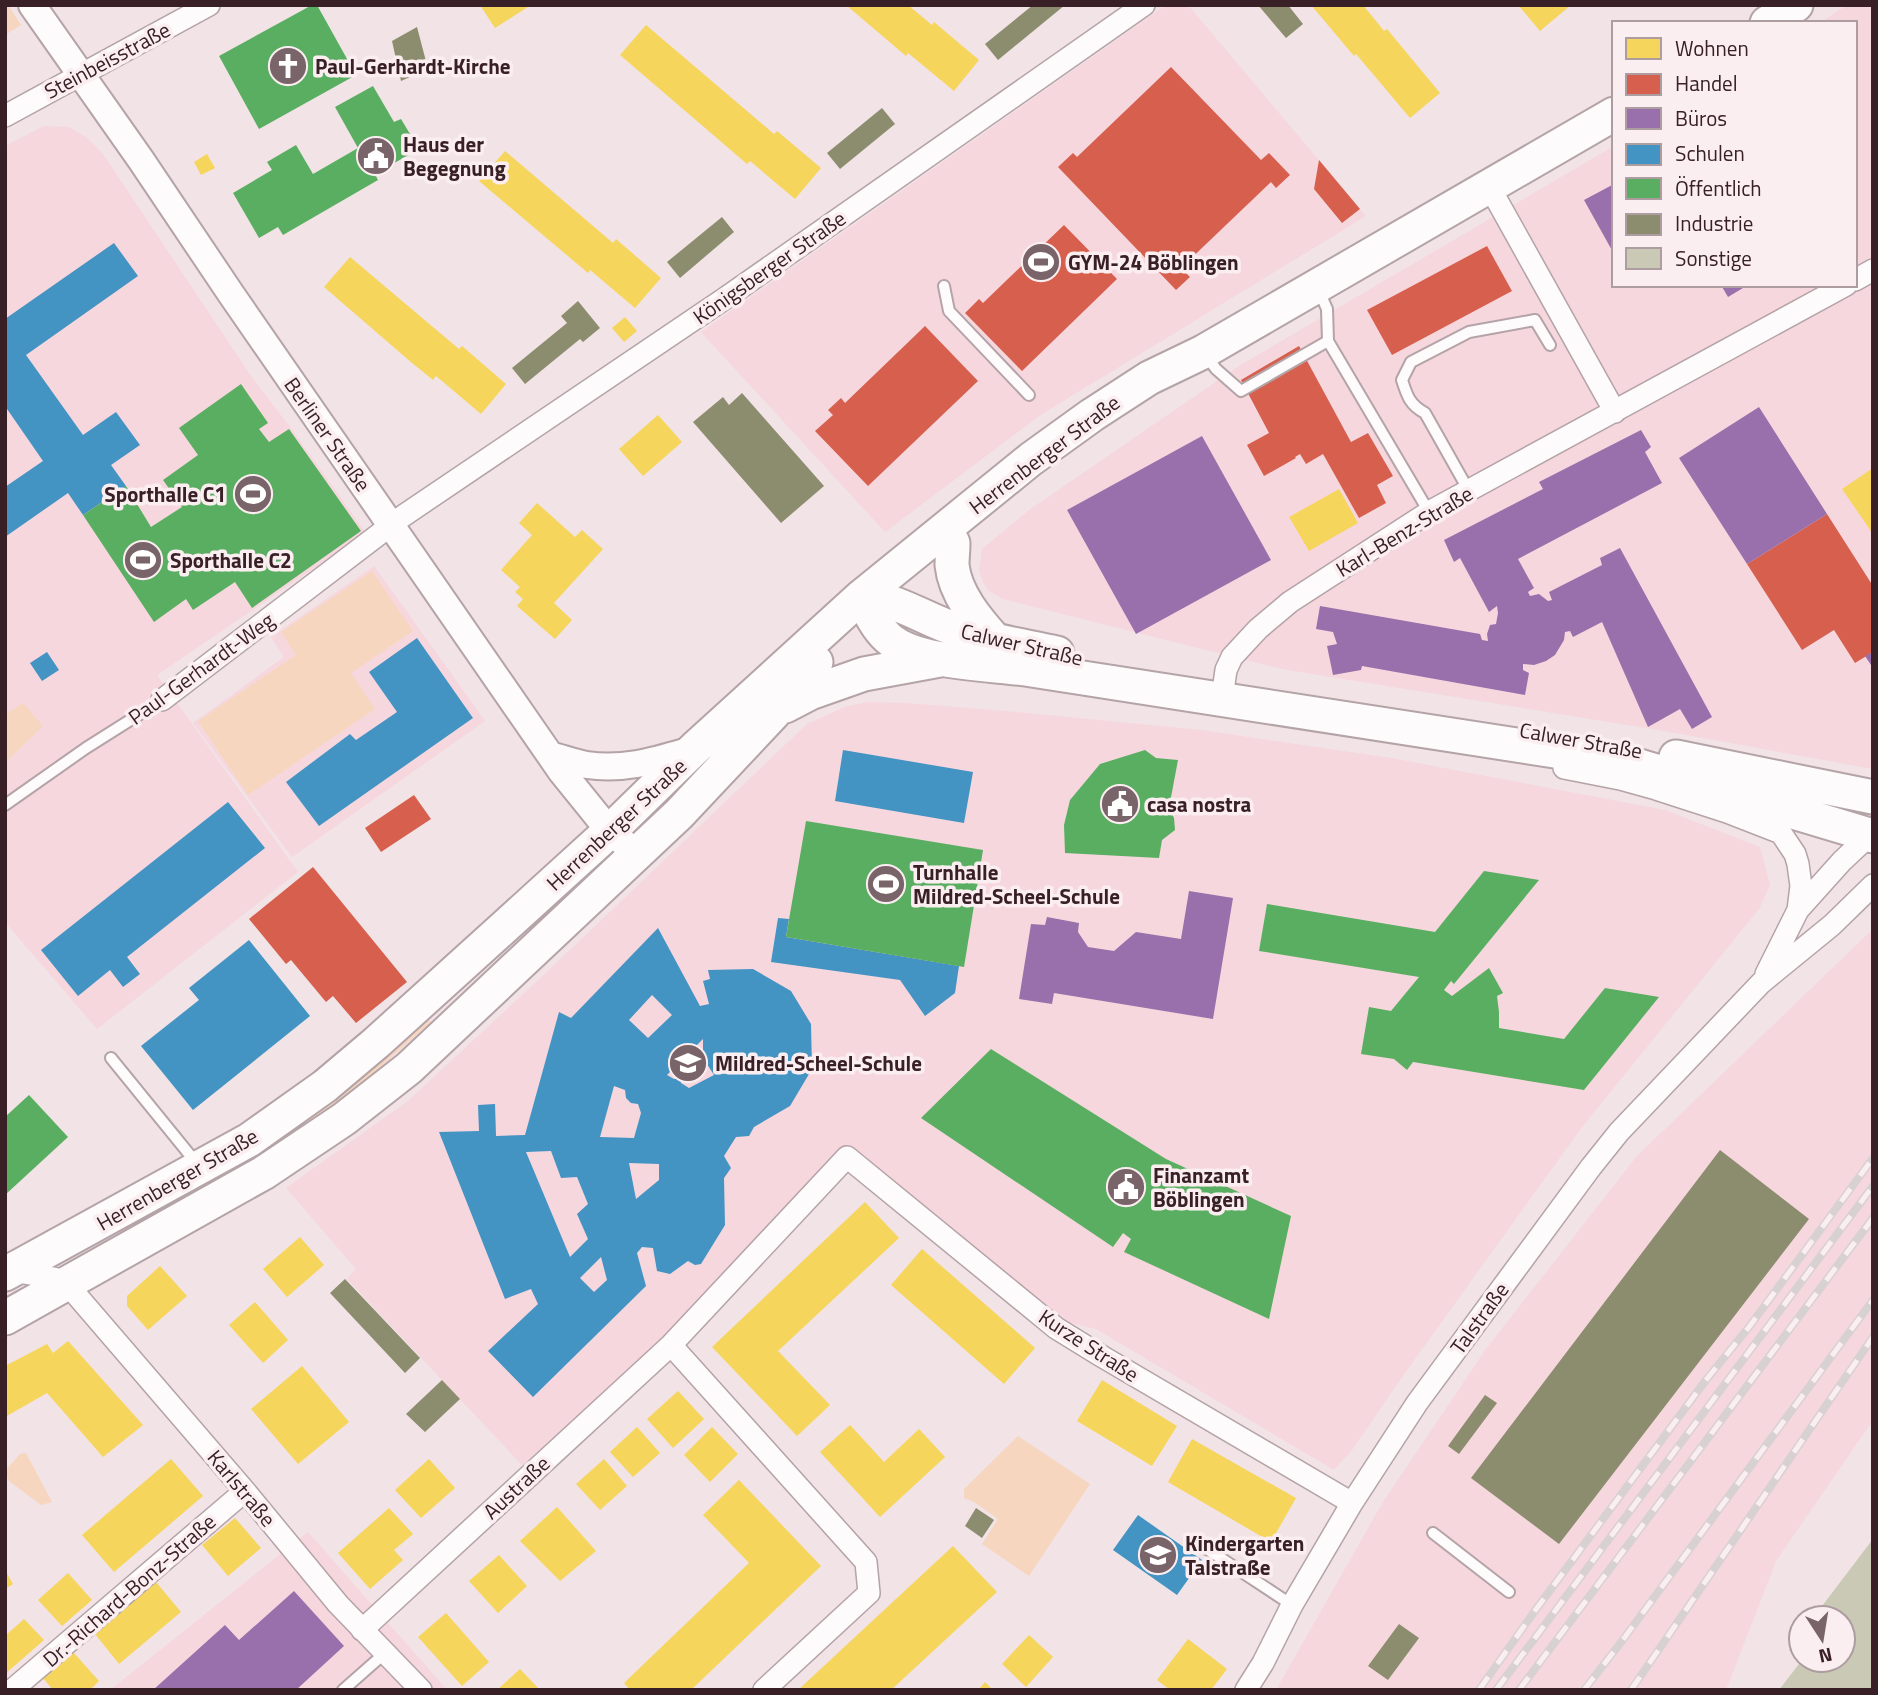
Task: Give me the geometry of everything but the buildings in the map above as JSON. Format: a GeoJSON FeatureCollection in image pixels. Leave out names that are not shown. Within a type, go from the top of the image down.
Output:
{"type":"FeatureCollection","features":[{"type":"Feature","properties":{"kind":"main road"},"geometry":{"type":"LineString","coordinates":[[1770,21],[1796,5]]}},
{"type":"Feature","properties":{"kind":"main road","name":"Herrenberger Straße"},"geometry":{"type":"LineString","coordinates":[[5,1318],[265,1172],[344,1119],[409,1068],[679,814],[774,713],[817,660],[873,603],[1031,459],[1149,378],[1203,352],[1317,286],[1496,197],[1612,115]]}},
{"type":"Feature","properties":{"kind":"main road","name":"Herrenberger Straße"},"geometry":{"type":"LineString","coordinates":[[8,1272],[249,1140],[326,1086],[611,830],[695,748],[873,603],[1032,480],[1154,393],[1203,352]]}},
{"type":"Feature","properties":{"kind":"main road"},"geometry":{"type":"LineString","coordinates":[[953,543],[952,565],[956,581],[975,617],[996,641]]}},
{"type":"Feature","properties":{"kind":"main road","name":"Calwer Straße"},"geometry":{"type":"LineString","coordinates":[[1871,834],[1626,762],[1025,669],[942,660],[909,650],[889,639],[875,624],[873,603],[996,641],[1224,684],[1575,738],[1873,797]]}},
{"type":"Feature","properties":{"kind":"main road"},"geometry":{"type":"LineString","coordinates":[[774,713],[810,692],[864,674],[942,660]]}},
{"type":"Feature","properties":{"kind":"street","name":"Berliner Straße"},"geometry":{"type":"LineString","coordinates":[[32,5],[550,755],[587,805],[635,854]]}},
{"type":"Feature","properties":{"kind":"street","name":"Steinbeisstraße"},"geometry":{"type":"LineString","coordinates":[[5,116],[209,5]]}},
{"type":"Feature","properties":{"kind":"street","name":"Königsberger Straße"},"geometry":{"type":"LineString","coordinates":[[392,525],[724,299],[1144,5]]}},
{"type":"Feature","properties":{"kind":"street"},"geometry":{"type":"LineString","coordinates":[[1496,197],[1615,412]]}},
{"type":"Feature","properties":{"kind":"street"},"geometry":{"type":"LineString","coordinates":[[1857,279],[1873,270]]}},
{"type":"Feature","properties":{"kind":"street","name":"Karl-Benz-Straße"},"geometry":{"type":"LineString","coordinates":[[1224,684],[1232,657],[1258,629],[1290,602],[1429,512],[1842,287]]}},
{"type":"Feature","properties":{"kind":"street","name":"Paul-Gerhardt-Weg"},"geometry":{"type":"LineString","coordinates":[[162,700],[392,525]]}},
{"type":"Feature","properties":{"kind":"street","name":"Calwer Straße"},"geometry":{"type":"LineString","coordinates":[[1524,746],[1544,763],[1632,782],[1764,826],[1781,833],[1795,854]]}},
{"type":"Feature","properties":{"kind":"street"},"geometry":{"type":"LineString","coordinates":[[550,755],[586,765],[615,767],[638,765],[695,748]]}},
{"type":"Feature","properties":{"kind":"street","name":"Talstraße"},"geometry":{"type":"LineString","coordinates":[[1761,983],[1798,910],[1871,834]]}},
{"type":"Feature","properties":{"kind":"street","name":"Talstraße"},"geometry":{"type":"LineString","coordinates":[[1795,854],[1801,886],[1798,910]]}},
{"type":"Feature","properties":{"kind":"street","name":"Talstraße"},"geometry":{"type":"LineString","coordinates":[[1246,1690],[1352,1503],[1417,1404],[1591,1167],[1619,1132],[1761,983],[1832,925],[1873,885]]}},
{"type":"Feature","properties":{"kind":"street","name":"Kurze Straße"},"geometry":{"type":"LineString","coordinates":[[847,1157],[1056,1328],[1352,1503]]}},
{"type":"Feature","properties":{"kind":"street","name":"Austraße"},"geometry":{"type":"LineString","coordinates":[[362,1630],[671,1345],[847,1157]]}},
{"type":"Feature","properties":{"kind":"street","name":"Herrenberger Straße"},"geometry":{"type":"LineString","coordinates":[[8,1272],[45,1276],[65,1284]]}},
{"type":"Feature","properties":{"kind":"street","name":"Karlstraße"},"geometry":{"type":"LineString","coordinates":[[65,1284],[109,1330],[362,1630],[421,1690]]}},
{"type":"Feature","properties":{"kind":"street"},"geometry":{"type":"LineString","coordinates":[[671,1345],[866,1562],[869,1592],[764,1690]]}},
{"type":"Feature","properties":{"kind":"street","name":"Dr.-Richard-Bonz-Straße"},"geometry":{"type":"LineString","coordinates":[[12,1690],[246,1490]]}},
{"type":"Feature","properties":{"kind":"lane"},"geometry":{"type":"LineString","coordinates":[[944,286],[949,311],[1028,395]]}},
{"type":"Feature","properties":{"kind":"lane"},"geometry":{"type":"LineString","coordinates":[[1317,286],[1327,309],[1328,341],[1429,512]]}},
{"type":"Feature","properties":{"kind":"lane"},"geometry":{"type":"LineString","coordinates":[[1469,491],[1425,413],[1408,400],[1402,380],[1411,362],[1469,332],[1535,320],[1550,345]]}},
{"type":"Feature","properties":{"kind":"lane"},"geometry":{"type":"LineString","coordinates":[[1203,352],[1216,369],[1241,391],[1328,341]]}},
{"type":"Feature","properties":{"kind":"lane","name":"Paul-Gerhardt-Weg"},"geometry":{"type":"LineString","coordinates":[[5,804],[162,700]]}},
{"type":"Feature","properties":{"kind":"lane"},"geometry":{"type":"LineString","coordinates":[[111,1058],[200,1168]]}},
{"type":"Feature","properties":{"kind":"lane"},"geometry":{"type":"LineString","coordinates":[[1433,1533],[1509,1592]]}},
{"type":"Feature","properties":{"kind":"lane"},"geometry":{"type":"LineString","coordinates":[[1207,1549],[1292,1605]]}},
{"type":"Feature","properties":{"kind":"lane"},"geometry":{"type":"LineString","coordinates":[[343,1690],[385,1653]]}},
{"type":"Feature","properties":{"kind":"shaded area"},"geometry":{"type":"Polygon","coordinates":[[[5,5],[8,5],[21,25],[5,35],[5,5]]]}},
{"type":"Feature","properties":{"kind":"shaded area"},"geometry":{"type":"Polygon","coordinates":[[[1166,5],[1188,5],[1366,216],[1042,414],[885,532],[701,332],[1166,5]]]}},
{"type":"Feature","properties":{"kind":"shaded area"},"geometry":{"type":"Polygon","coordinates":[[[1847,5],[1873,5],[1873,769],[1664,731],[1282,669],[1003,599],[988,590],[979,571],[982,549],[1029,510],[1239,366],[1612,147],[1612,287],[1857,287],[1857,21],[1823,21],[1847,5]]]}},
{"type":"Feature","properties":{"kind":"shaded area"},"geometry":{"type":"Polygon","coordinates":[[[44,126],[69,127],[87,138],[103,154],[251,376],[366,533],[157,675],[298,872],[97,1029],[5,922],[5,146],[44,126]]]}},
{"type":"Feature","properties":{"kind":"shaded area"},"geometry":{"type":"Polygon","coordinates":[[[374,566],[485,721],[292,857],[193,723],[284,657],[271,637],[374,566]]]}},
{"type":"Feature","properties":{"kind":"shaded area"},"geometry":{"type":"Polygon","coordinates":[[[372,571],[413,631],[351,673],[375,709],[248,795],[198,721],[296,655],[281,632],[372,571]]]}},
{"type":"Feature","properties":{"kind":"shaded area"},"geometry":{"type":"Polygon","coordinates":[[[868,702],[1006,711],[1201,730],[1391,758],[1665,810],[1760,847],[1770,885],[1759,909],[1582,1127],[1352,1450],[1334,1470],[1096,1329],[1063,1321],[847,1147],[665,1339],[522,1465],[347,1279],[356,1269],[286,1188],[408,1101],[807,724],[847,706],[868,702]]]}},
{"type":"Feature","properties":{"kind":"shaded area"},"geometry":{"type":"Polygon","coordinates":[[[23,703],[43,726],[5,763],[5,715],[23,703]]]}},
{"type":"Feature","properties":{"kind":"shaded area"},"geometry":{"type":"Polygon","coordinates":[[[1873,929],[1873,1420],[1776,1561],[1726,1690],[1276,1690],[1383,1502],[1486,1349],[1637,1156],[1873,929]]]}},
{"type":"Feature","properties":{"kind":"shaded area"},"geometry":{"type":"Polygon","coordinates":[[[425,1017],[431,1022],[358,1086],[290,1139],[122,1235],[118,1228],[425,1017]]]}},
{"type":"Feature","properties":{"kind":"shaded area"},"geometry":{"type":"Polygon","coordinates":[[[1018,1436],[1090,1484],[1029,1576],[982,1544],[998,1519],[964,1498],[964,1489],[1018,1436]]]}},
{"type":"Feature","properties":{"kind":"shaded area"},"geometry":{"type":"Polygon","coordinates":[[[26,1453],[52,1502],[41,1505],[9,1481],[5,1471],[20,1454],[26,1453]]]}},
{"type":"Feature","properties":{"kind":"shaded area"},"geometry":{"type":"Polygon","coordinates":[[[308,1532],[447,1690],[110,1690],[308,1532]]]}},
{"type":"Feature","properties":{"kind":"railway"},"geometry":{"type":"LineString","coordinates":[[1479,1690],[1534,1612],[1873,1158]]}},
{"type":"Feature","properties":{"kind":"railway"},"geometry":{"type":"LineString","coordinates":[[1496,1690],[1873,1186]]}},
{"type":"Feature","properties":{"kind":"railway"},"geometry":{"type":"LineString","coordinates":[[1519,1690],[1873,1218]]}},
{"type":"Feature","properties":{"kind":"railway"},"geometry":{"type":"LineString","coordinates":[[1584,1690],[1873,1300]]}},
{"type":"Feature","properties":{"kind":"railway"},"geometry":{"type":"LineString","coordinates":[[1631,1690],[1873,1337]]}},
{"type":"Feature","properties":{"kind":"place","name":"Paul-Gerhardt-Kirche"},"geometry":{"type":"Point","coordinates":[288,66]}},
{"type":"Feature","properties":{"kind":"place","name":"Haus der Begegnung"},"geometry":{"type":"Point","coordinates":[376,156]}},
{"type":"Feature","properties":{"kind":"place","name":"GYM-24 Böblingen"},"geometry":{"type":"Point","coordinates":[1041,262]}},
{"type":"Feature","properties":{"kind":"place","name":"Sporthalle C1"},"geometry":{"type":"Point","coordinates":[253,494]}},
{"type":"Feature","properties":{"kind":"place","name":"Sporthalle C2"},"geometry":{"type":"Point","coordinates":[143,560]}},
{"type":"Feature","properties":{"kind":"place","name":"casa nostra"},"geometry":{"type":"Point","coordinates":[1120,804]}},
{"type":"Feature","properties":{"kind":"place","name":"Turnhalle Mildred-Scheel-Schule"},"geometry":{"type":"Point","coordinates":[886,884]}},
{"type":"Feature","properties":{"kind":"place","name":"Mildred-Scheel-Schule"},"geometry":{"type":"Point","coordinates":[688,1063]}},
{"type":"Feature","properties":{"kind":"place","name":"Finanzamt Böblingen"},"geometry":{"type":"Point","coordinates":[1126,1187]}},
{"type":"Feature","properties":{"kind":"place","name":"Kindergarten Talstraße"},"geometry":{"type":"Point","coordinates":[1158,1555]}}]}
